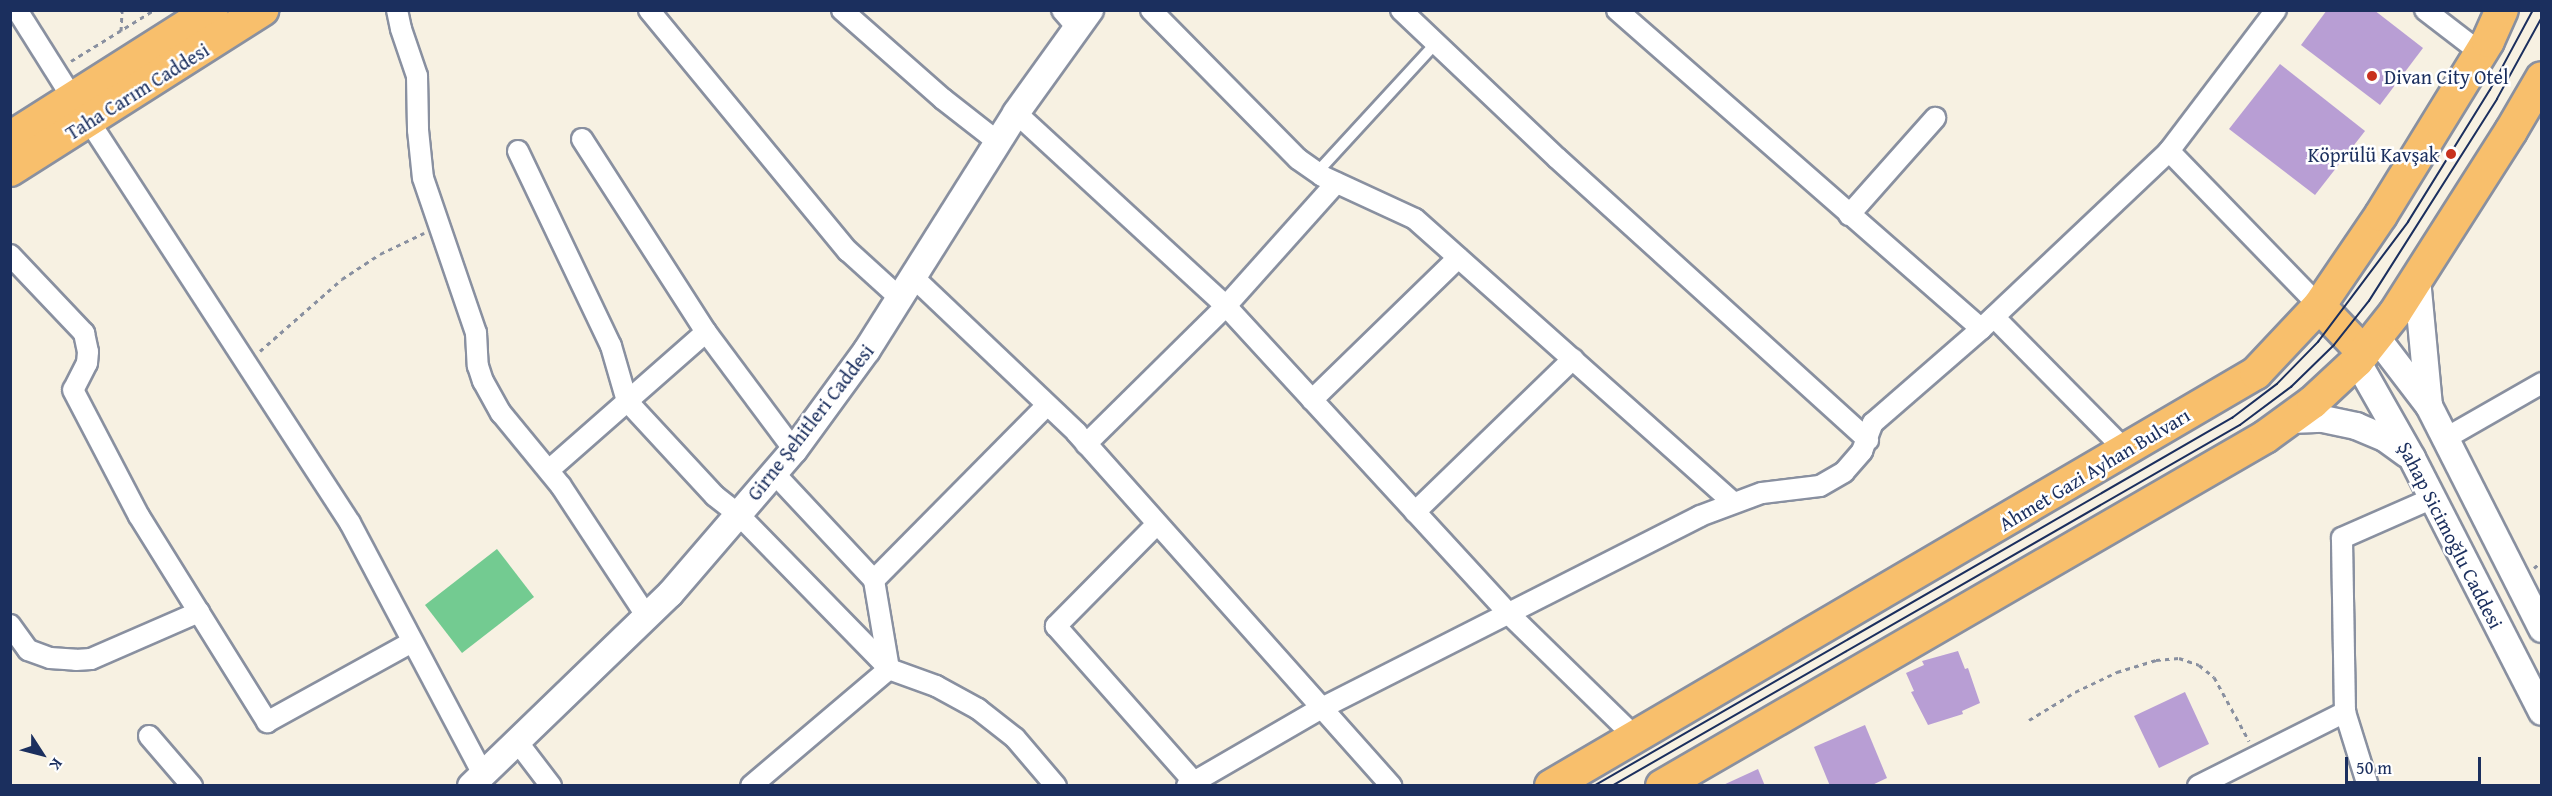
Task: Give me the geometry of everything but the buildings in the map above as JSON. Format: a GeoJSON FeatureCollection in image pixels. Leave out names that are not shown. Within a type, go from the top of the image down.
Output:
{"type":"FeatureCollection","features":[{"type":"Feature","properties":{"kind":"main road","name":"Taha Carım Caddesi"},"geometry":{"type":"LineString","coordinates":[[10,170],[81,110],[212,10]]}},
{"type":"Feature","properties":{"kind":"main road","name":"Taha Carım Caddesi"},"geometry":{"type":"LineString","coordinates":[[10,138],[81,110],[262,10]]}},
{"type":"Feature","properties":{"kind":"main road","name":"Ahmet Gazi Ayhan Bulvarı"},"geometry":{"type":"LineString","coordinates":[[1551,786],[2256,373],[2319,306],[2381,215],[2481,53],[2502,10]]}},
{"type":"Feature","properties":{"kind":"main road"},"geometry":{"type":"LineString","coordinates":[[1662,786],[1928,634],[2290,420],[2366,350],[2417,279],[2511,131],[2541,78]]}},
{"type":"Feature","properties":{"kind":"main road"},"geometry":{"type":"LineString","coordinates":[[2319,306],[2366,350]]}},
{"type":"Feature","properties":{"kind":"street"},"geometry":{"type":"LineString","coordinates":[[17,10],[350,523],[412,642],[477,779]]}},
{"type":"Feature","properties":{"kind":"street"},"geometry":{"type":"LineString","coordinates":[[397,10],[417,76],[418,130],[423,178],[476,333],[478,366],[483,381],[501,413],[549,470],[647,617]]}},
{"type":"Feature","properties":{"kind":"street"},"geometry":{"type":"LineString","coordinates":[[649,10],[848,251],[908,289],[1047,405],[1086,444],[1391,786]]}},
{"type":"Feature","properties":{"kind":"street"},"geometry":{"type":"LineString","coordinates":[[842,10],[890,54],[998,142]]}},
{"type":"Feature","properties":{"kind":"street"},"geometry":{"type":"LineString","coordinates":[[1151,10],[1298,159],[1329,180],[1415,219],[1733,502]]}},
{"type":"Feature","properties":{"kind":"street"},"geometry":{"type":"LineString","coordinates":[[1401,10],[1557,158],[1868,440]]}},
{"type":"Feature","properties":{"kind":"street"},"geometry":{"type":"LineString","coordinates":[[1617,10],[1849,215],[1988,323],[2126,451]]}},
{"type":"Feature","properties":{"kind":"street"},"geometry":{"type":"LineString","coordinates":[[1157,524],[1056,626],[1190,784],[1320,709],[1700,516],[1762,493],[1826,483],[1854,462],[1868,440],[1873,423],[1988,323],[2169,151],[2276,10]]}},
{"type":"Feature","properties":{"kind":"street"},"geometry":{"type":"LineString","coordinates":[[2425,10],[2481,53]]}},
{"type":"Feature","properties":{"kind":"street","name":"Girne Şehitleri Caddesi"},"geometry":{"type":"LineString","coordinates":[[477,779],[647,617],[794,450],[843,385],[908,289],[1077,16]]}},
{"type":"Feature","properties":{"kind":"street"},"geometry":{"type":"LineString","coordinates":[[1016,113],[1226,306],[1508,613],[1636,738]]}},
{"type":"Feature","properties":{"kind":"street"},"geometry":{"type":"LineString","coordinates":[[1849,215],[1935,118]]}},
{"type":"Feature","properties":{"kind":"street"},"geometry":{"type":"LineString","coordinates":[[582,139],[706,332],[794,450]]}},
{"type":"Feature","properties":{"kind":"street"},"geometry":{"type":"LineString","coordinates":[[518,151],[611,346],[627,401],[715,496],[738,514],[889,669],[936,686],[978,709],[1015,738],[1056,786]]}},
{"type":"Feature","properties":{"kind":"street"},"geometry":{"type":"LineString","coordinates":[[2169,151],[2319,306]]}},
{"type":"Feature","properties":{"kind":"street"},"geometry":{"type":"LineString","coordinates":[[1086,444],[1226,306],[1329,180]]}},
{"type":"Feature","properties":{"kind":"street"},"geometry":{"type":"LineString","coordinates":[[10,255],[84,333],[88,352],[87,363],[74,390],[139,516],[267,722],[412,642]]}},
{"type":"Feature","properties":{"kind":"street"},"geometry":{"type":"LineString","coordinates":[[1312,400],[1458,258]]}},
{"type":"Feature","properties":{"kind":"street"},"geometry":{"type":"LineString","coordinates":[[2417,279],[2429,405]]}},
{"type":"Feature","properties":{"kind":"street"},"geometry":{"type":"LineString","coordinates":[[549,470],[706,332]]}},
{"type":"Feature","properties":{"kind":"street"},"geometry":{"type":"LineString","coordinates":[[2366,350],[2429,405]]}},
{"type":"Feature","properties":{"kind":"street","name":"Şahap Sicimoğlu Caddesi"},"geometry":{"type":"LineString","coordinates":[[2366,350],[2412,458],[2541,712]]}},
{"type":"Feature","properties":{"kind":"street"},"geometry":{"type":"LineString","coordinates":[[1414,512],[1573,359]]}},
{"type":"Feature","properties":{"kind":"street"},"geometry":{"type":"LineString","coordinates":[[2446,438],[2541,382]]}},
{"type":"Feature","properties":{"kind":"street"},"geometry":{"type":"LineString","coordinates":[[874,580],[1047,405]]}},
{"type":"Feature","properties":{"kind":"street","name":"Şahap Sicimoğlu Caddesi"},"geometry":{"type":"LineString","coordinates":[[2429,405],[2541,629]]}},
{"type":"Feature","properties":{"kind":"street"},"geometry":{"type":"LineString","coordinates":[[2290,420],[2323,419],[2356,426],[2386,439],[2412,458]]}},
{"type":"Feature","properties":{"kind":"street"},"geometry":{"type":"LineString","coordinates":[[774,473],[874,580],[889,669]]}},
{"type":"Feature","properties":{"kind":"street"},"geometry":{"type":"LineString","coordinates":[[2368,786],[2345,712],[2343,538],[2433,498]]}},
{"type":"Feature","properties":{"kind":"street"},"geometry":{"type":"LineString","coordinates":[[10,625],[28,650],[50,658],[91,659],[199,612]]}},
{"type":"Feature","properties":{"kind":"street"},"geometry":{"type":"LineString","coordinates":[[751,786],[889,669]]}},
{"type":"Feature","properties":{"kind":"street"},"geometry":{"type":"LineString","coordinates":[[2198,786],[2345,712]]}},
{"type":"Feature","properties":{"kind":"street"},"geometry":{"type":"LineString","coordinates":[[149,736],[192,786]]}},
{"type":"Feature","properties":{"kind":"street"},"geometry":{"type":"LineString","coordinates":[[516,740],[551,786]]}},
{"type":"Feature","properties":{"kind":"lane"},"geometry":{"type":"LineString","coordinates":[[1329,180],[1323,167],[1436,43]]}},
{"type":"Feature","properties":{"kind":"path"},"geometry":{"type":"LineString","coordinates":[[121,31],[122,10]]}},
{"type":"Feature","properties":{"kind":"path"},"geometry":{"type":"LineString","coordinates":[[54,70],[154,10]]}},
{"type":"Feature","properties":{"kind":"path"},"geometry":{"type":"LineString","coordinates":[[246,363],[360,266],[400,243],[440,227]]}},
{"type":"Feature","properties":{"kind":"path"},"geometry":{"type":"LineString","coordinates":[[2029,720],[2075,692],[2117,672],[2156,660],[2179,658],[2199,665],[2214,677],[2257,756]]}},
{"type":"Feature","properties":{"kind":"green space"},"geometry":{"type":"Polygon","coordinates":[[[497,549],[534,597],[462,653],[425,605],[497,549]]]}},
{"type":"Feature","properties":{"kind":"tram line"},"geometry":{"type":"LineString","coordinates":[[1594,786],[2232,418],[2277,384],[2318,342],[2408,222],[2490,90],[2533,10]]}},
{"type":"Feature","properties":{"kind":"tram line"},"geometry":{"type":"LineString","coordinates":[[1612,786],[2240,425],[2291,387],[2334,345],[2369,301],[2497,99],[2542,17]]}},
{"type":"Feature","properties":{"kind":"place","name":"Divan City Otel"},"geometry":{"type":"Point","coordinates":[2372,76]}},
{"type":"Feature","properties":{"kind":"place","name":"Köprülü Kavşak"},"geometry":{"type":"Point","coordinates":[2451,154]}}]}
